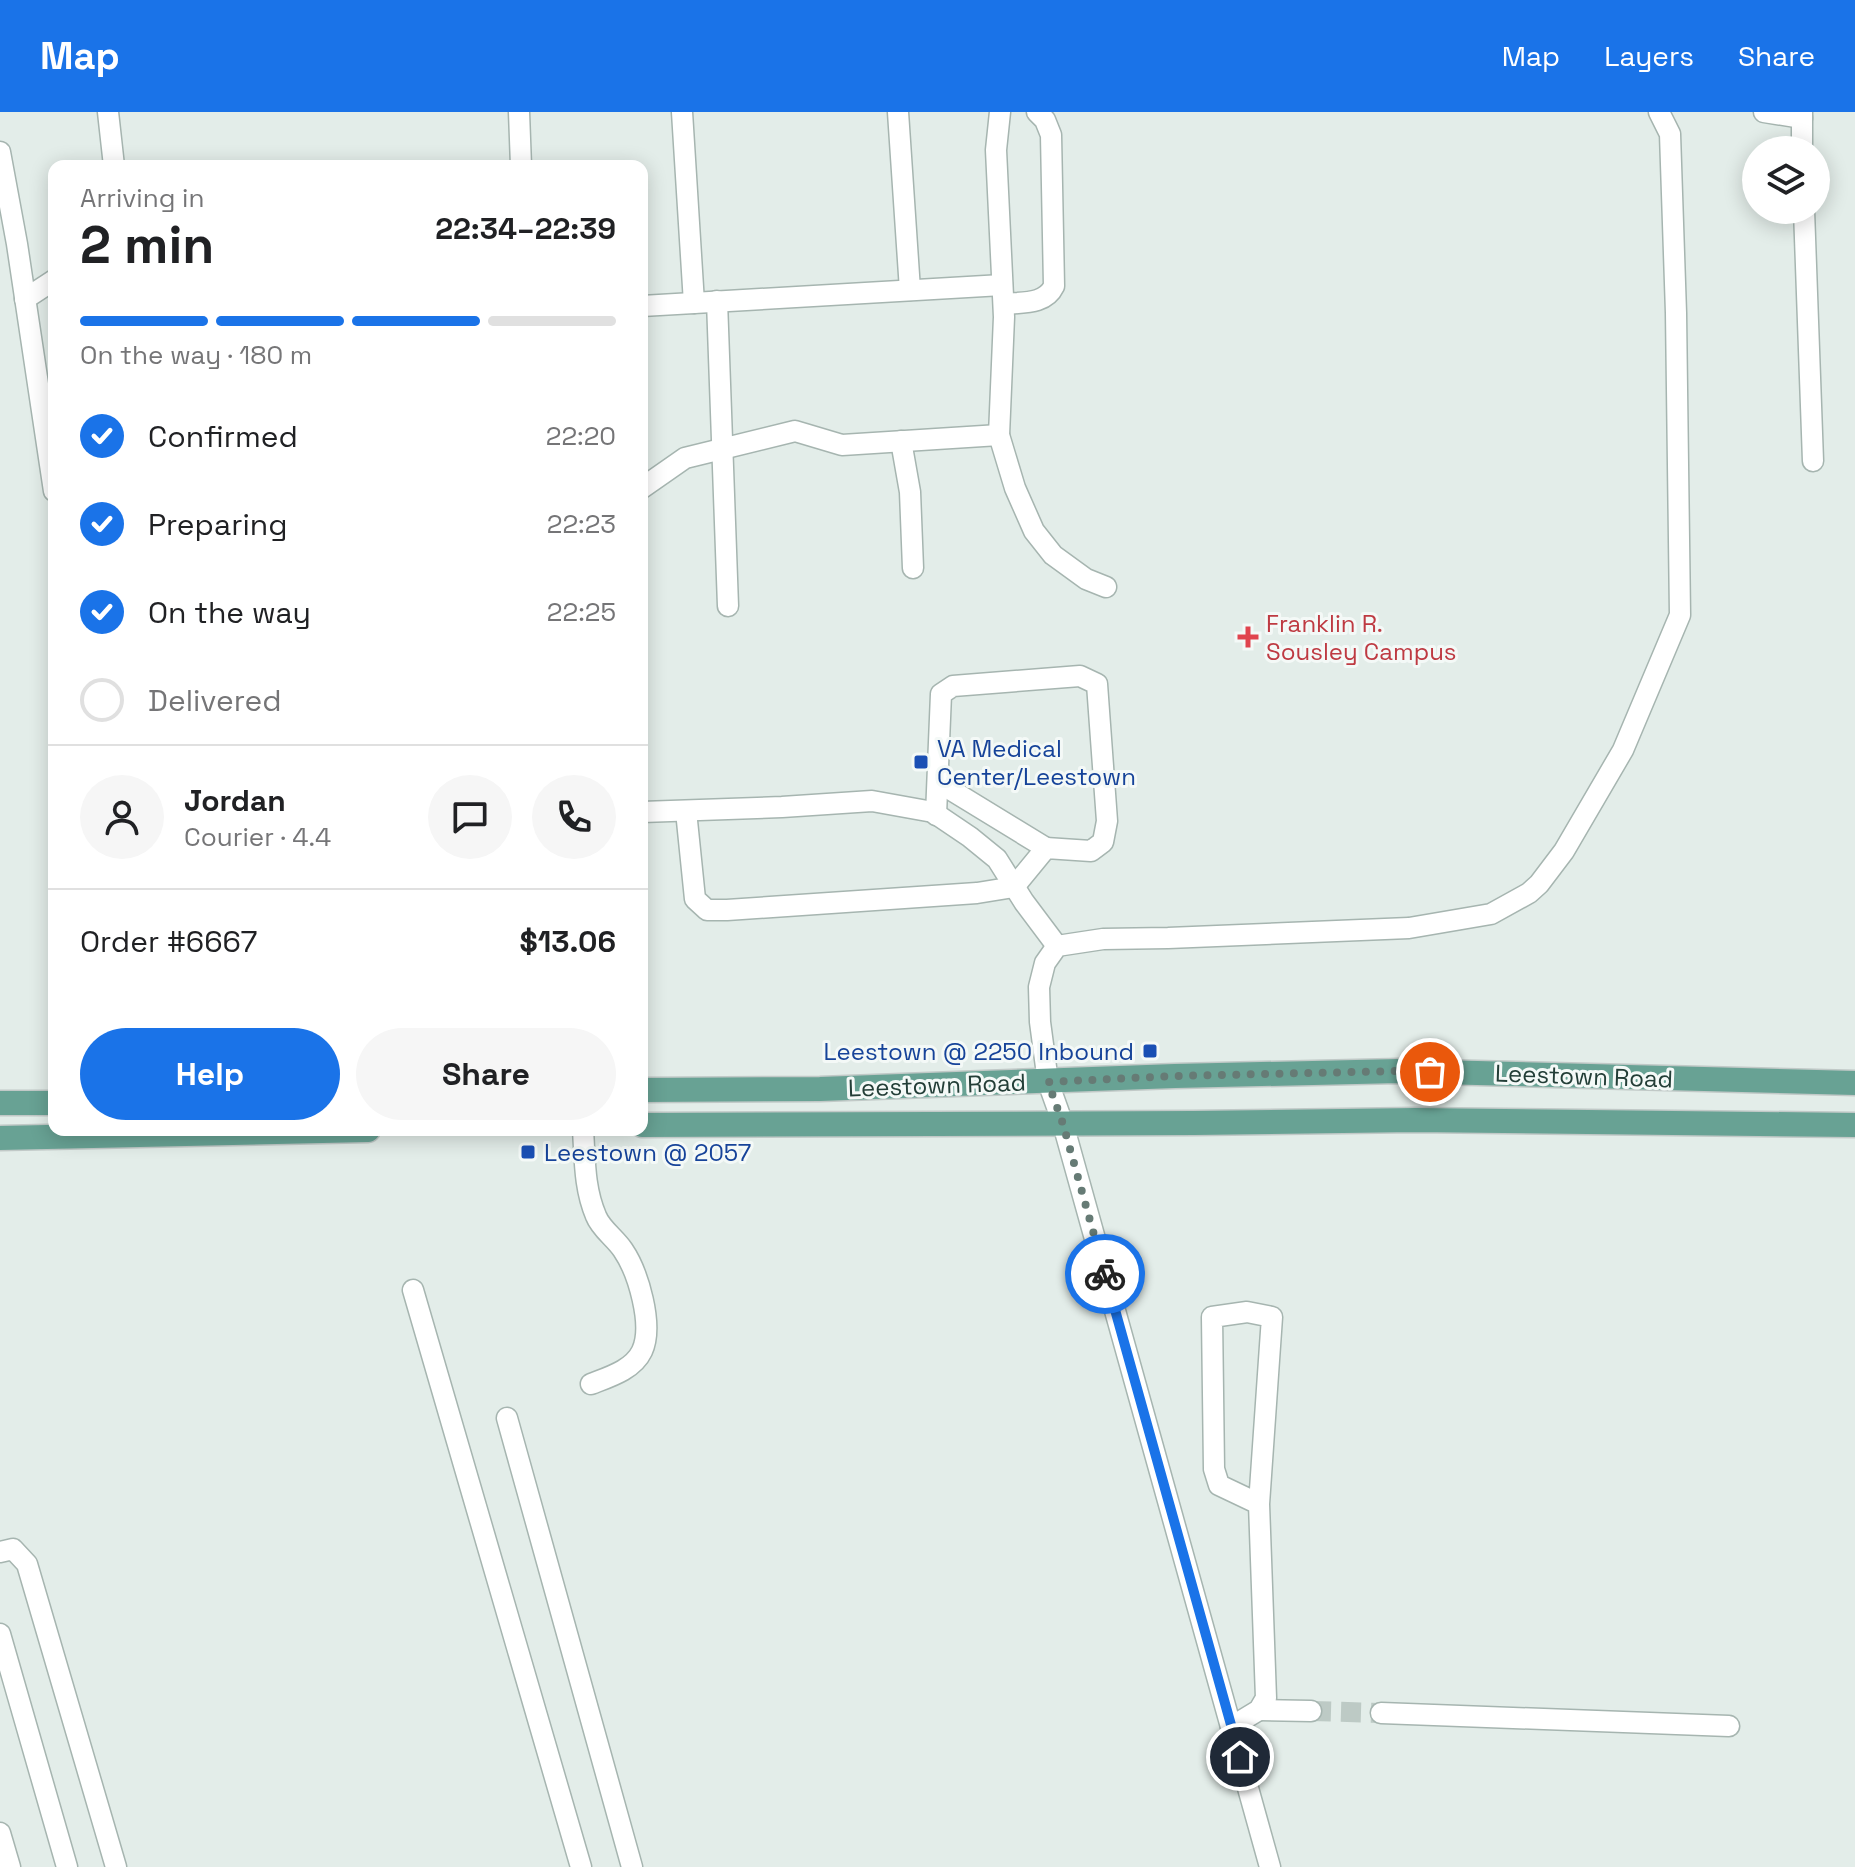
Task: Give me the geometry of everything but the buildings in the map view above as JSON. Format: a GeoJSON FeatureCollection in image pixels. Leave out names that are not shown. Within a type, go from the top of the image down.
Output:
{"type":"FeatureCollection","features":[{"type":"Feature","properties":{"kind":"main road","name":"Leestown Road"},"geometry":{"type":"LineString","coordinates":[[648,1090],[820,1089],[1399,1071],[1855,1083]]}},
{"type":"Feature","properties":{"kind":"main road"},"geometry":{"type":"LineString","coordinates":[[0,1103],[48,1103]]}},
{"type":"Feature","properties":{"kind":"main road","name":"Leestown Road"},"geometry":{"type":"LineString","coordinates":[[648,1125],[1415,1120],[1855,1125]]}},
{"type":"Feature","properties":{"kind":"main road"},"geometry":{"type":"LineString","coordinates":[[0,1138],[59,1136]]}},
{"type":"Feature","properties":{"kind":"street"},"geometry":{"type":"LineString","coordinates":[[108,112],[113,160]]}},
{"type":"Feature","properties":{"kind":"street"},"geometry":{"type":"LineString","coordinates":[[519,112],[521,160]]}},
{"type":"Feature","properties":{"kind":"street"},"geometry":{"type":"LineString","coordinates":[[682,112],[694,303]]}},
{"type":"Feature","properties":{"kind":"street"},"geometry":{"type":"LineString","coordinates":[[898,112],[910,290]]}},
{"type":"Feature","properties":{"kind":"street"},"geometry":{"type":"LineString","coordinates":[[1000,112],[996,150],[1003,295],[999,435],[1015,488],[1034,531],[1053,555],[1086,579],[1106,587]]}},
{"type":"Feature","properties":{"kind":"street"},"geometry":{"type":"LineString","coordinates":[[648,306],[910,290],[1045,298],[1054,286],[1051,135],[1045,120],[1037,112]]}},
{"type":"Feature","properties":{"kind":"street"},"geometry":{"type":"LineString","coordinates":[[1270,1867],[1063,1124],[1048,1082],[1040,1036],[1039,987],[1045,963],[1057,946],[1103,939],[1409,928],[1491,914],[1529,893],[1564,851],[1623,750],[1680,615],[1670,134],[1659,112]]}},
{"type":"Feature","properties":{"kind":"street"},"geometry":{"type":"LineString","coordinates":[[1764,112],[1802,115],[1802,136]]}},
{"type":"Feature","properties":{"kind":"street"},"geometry":{"type":"LineString","coordinates":[[0,152],[9,246],[25,299],[48,451]]}},
{"type":"Feature","properties":{"kind":"street"},"geometry":{"type":"LineString","coordinates":[[1805,224],[1813,461]]}},
{"type":"Feature","properties":{"kind":"street"},"geometry":{"type":"LineString","coordinates":[[25,299],[48,284]]}},
{"type":"Feature","properties":{"kind":"street"},"geometry":{"type":"LineString","coordinates":[[717,301],[728,606]]}},
{"type":"Feature","properties":{"kind":"street"},"geometry":{"type":"LineString","coordinates":[[648,484],[685,458],[795,431],[842,445],[999,435]]}},
{"type":"Feature","properties":{"kind":"street"},"geometry":{"type":"LineString","coordinates":[[901,441],[910,492],[913,568]]}},
{"type":"Feature","properties":{"kind":"street"},"geometry":{"type":"LineString","coordinates":[[936,815],[941,694],[953,686],[1080,676],[1097,684],[1107,821],[1103,842],[1091,851],[1046,848],[938,782]]}},
{"type":"Feature","properties":{"kind":"street"},"geometry":{"type":"LineString","coordinates":[[648,812],[872,801],[933,812],[997,859],[1057,946]]}},
{"type":"Feature","properties":{"kind":"street"},"geometry":{"type":"LineString","coordinates":[[686,811],[695,899],[707,910],[977,893],[1014,887],[1046,848]]}},
{"type":"Feature","properties":{"kind":"street"},"geometry":{"type":"LineString","coordinates":[[583,1136],[586,1183],[597,1219],[624,1252],[638,1283],[647,1320],[643,1350],[632,1364],[591,1384]]}},
{"type":"Feature","properties":{"kind":"street"},"geometry":{"type":"LineString","coordinates":[[413,1290],[581,1867]]}},
{"type":"Feature","properties":{"kind":"street"},"geometry":{"type":"LineString","coordinates":[[1231,1727],[1259,1710],[1266,1698],[1259,1504],[1272,1317],[1247,1312],[1212,1317],[1214,1469],[1219,1485],[1259,1504]]}},
{"type":"Feature","properties":{"kind":"street"},"geometry":{"type":"LineString","coordinates":[[507,1418],[632,1867]]}},
{"type":"Feature","properties":{"kind":"street"},"geometry":{"type":"LineString","coordinates":[[0,1552],[13,1549],[27,1564],[116,1867]]}},
{"type":"Feature","properties":{"kind":"street"},"geometry":{"type":"LineString","coordinates":[[0,1634],[67,1867]]}},
{"type":"Feature","properties":{"kind":"street"},"geometry":{"type":"LineString","coordinates":[[1259,1710],[1311,1711]]}},
{"type":"Feature","properties":{"kind":"street"},"geometry":{"type":"LineString","coordinates":[[1381,1713],[1729,1726]]}},
{"type":"Feature","properties":{"kind":"street"},"geometry":{"type":"LineString","coordinates":[[0,1833],[10,1867]]}},
{"type":"Feature","properties":{"kind":"tunnel"},"geometry":{"type":"LineString","coordinates":[[1311,1711],[1381,1713]]}},
{"type":"Feature","properties":{"kind":"way so far"},"geometry":{"type":"LineString","coordinates":[[1105,1274],[1063,1124],[1048,1082],[1175,1076],[1430,1072]]}},
{"type":"Feature","properties":{"kind":"place","name":"Franklin R. Sousley Campus"},"geometry":{"type":"Point","coordinates":[1248,637]}},
{"type":"Feature","properties":{"kind":"place","name":"VA Medical Center/Leestown"},"geometry":{"type":"Point","coordinates":[921,762]}},
{"type":"Feature","properties":{"kind":"place","name":"Leestown @ 2250 Inbound"},"geometry":{"type":"Point","coordinates":[1150,1051]}},
{"type":"Feature","properties":{"kind":"place","name":"Leestown @ 2057"},"geometry":{"type":"Point","coordinates":[528,1152]}},
{"type":"Feature","properties":{"kind":"route"},"geometry":{"type":"LineString","coordinates":[[1105,1274],[1240,1757]]}}]}
